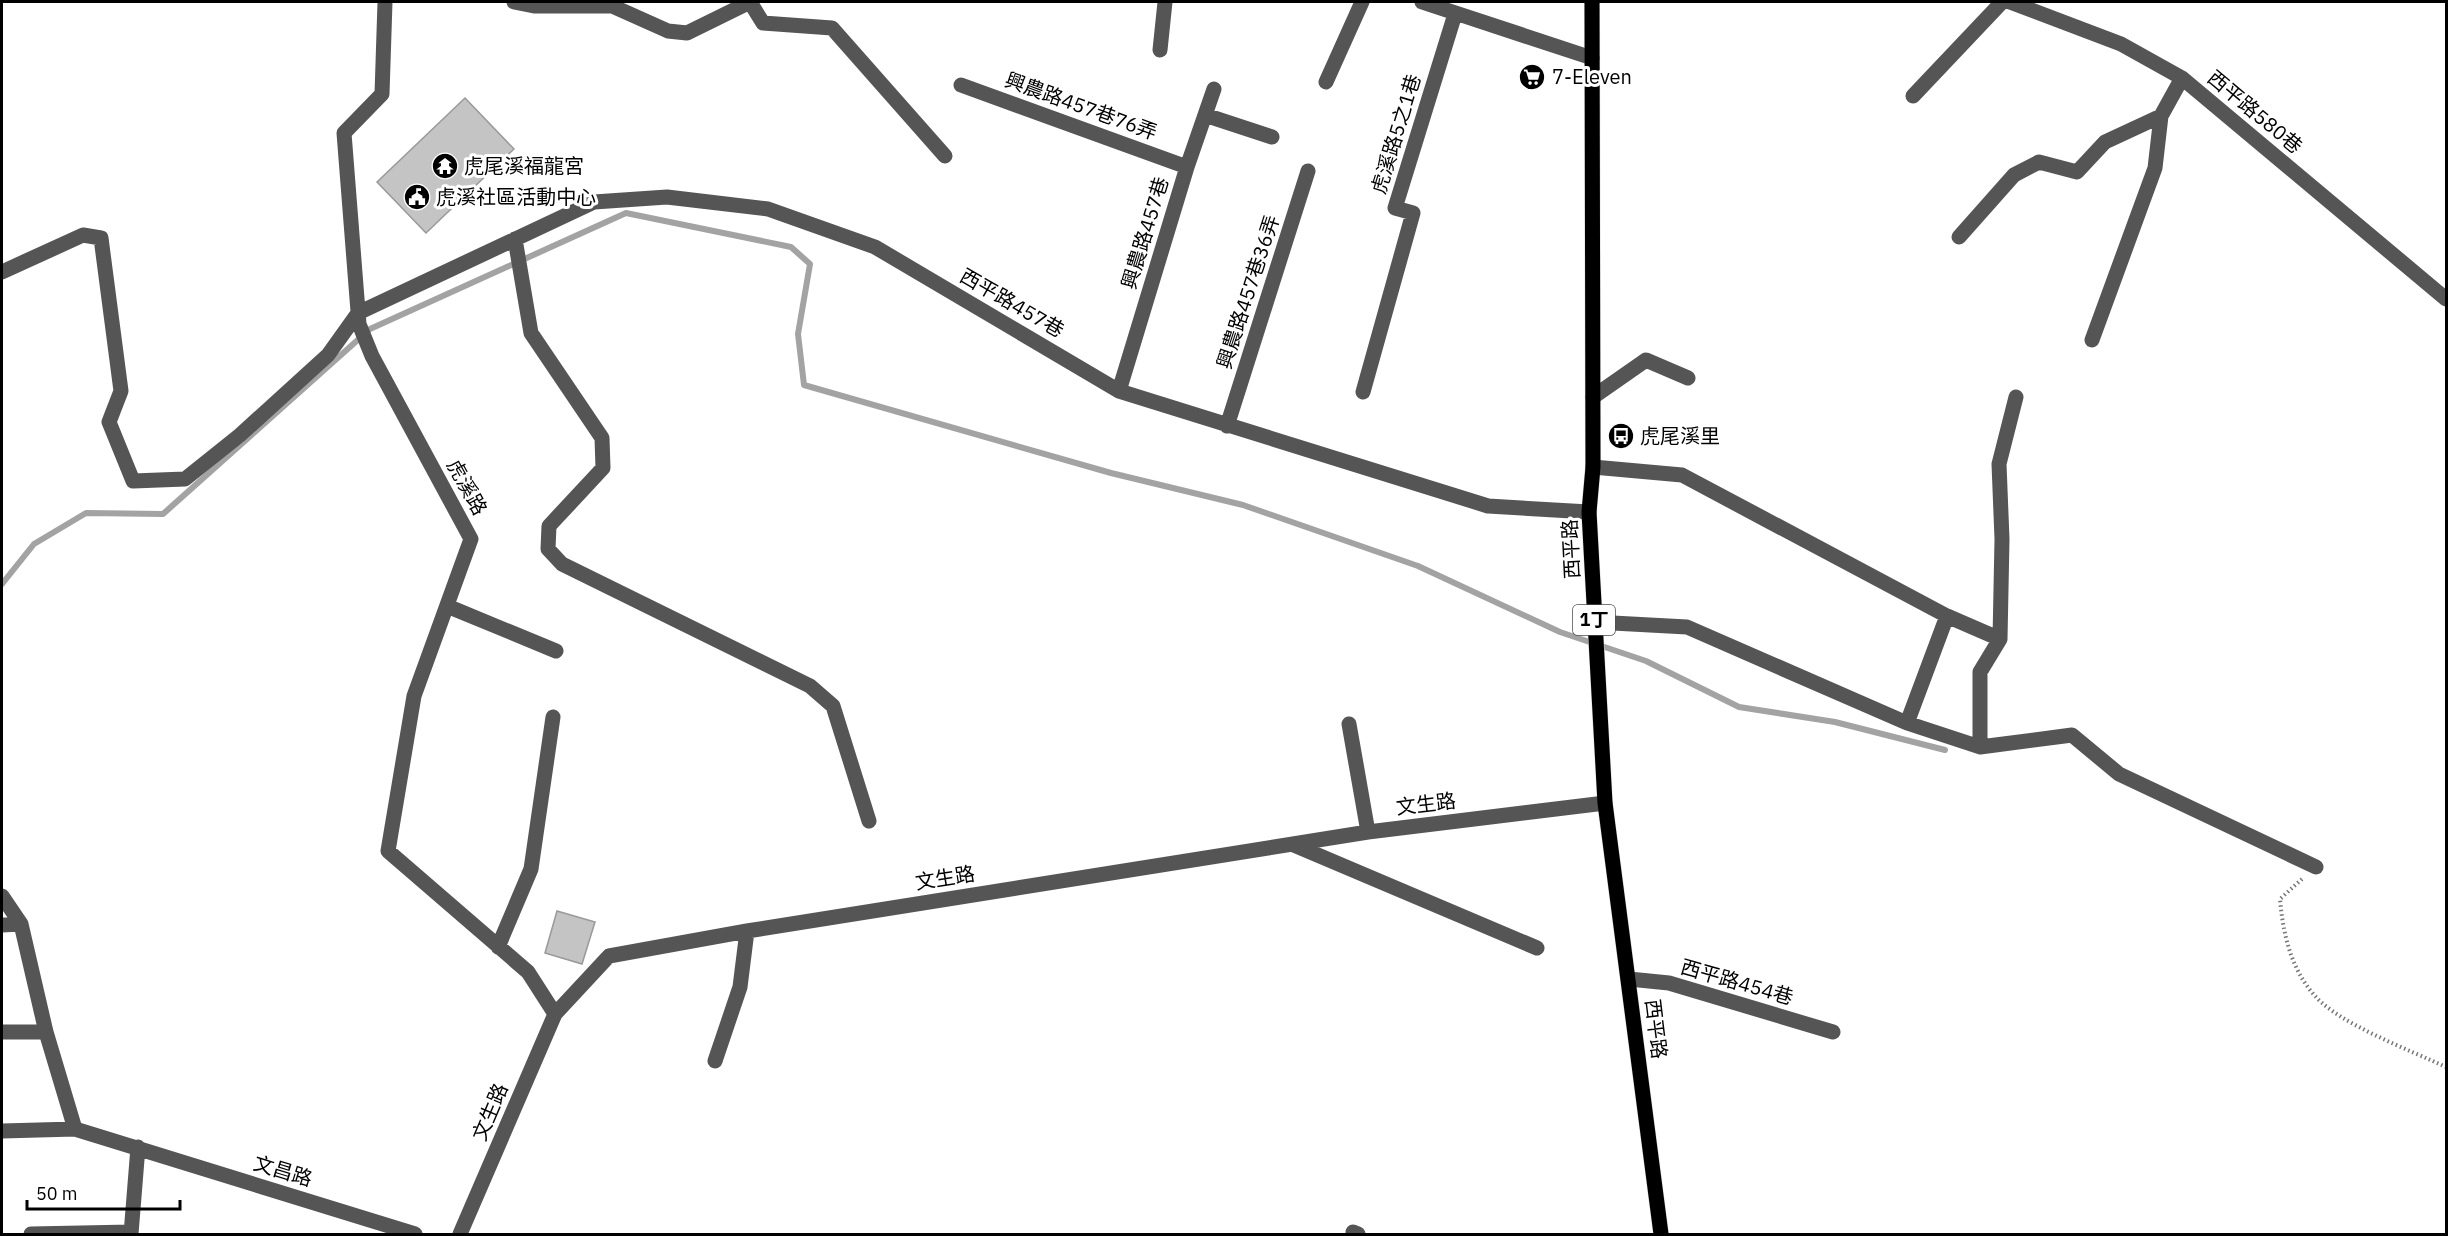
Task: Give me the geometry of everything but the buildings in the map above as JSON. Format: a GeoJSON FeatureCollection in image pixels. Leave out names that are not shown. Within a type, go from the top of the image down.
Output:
{"type":"FeatureCollection","features":[{"type":"Feature","properties":{"kind":"main road","name":"西平路"},"geometry":{"type":"LineString","coordinates":[[1592,2],[1593,467],[1589,512],[1594,622],[1605,803],[1661,1234]]}},
{"type":"Feature","properties":{"kind":"street","name":"虎溪路"},"geometry":{"type":"LineString","coordinates":[[385,2],[382,94],[344,133],[358,318],[372,356],[471,539],[414,696],[388,851],[528,972],[555,1014]]}},
{"type":"Feature","properties":{"kind":"street"},"geometry":{"type":"LineString","coordinates":[[514,2],[534,6],[612,6],[668,31],[687,33],[750,2],[763,23],[832,28],[945,156]]}},
{"type":"Feature","properties":{"kind":"street"},"geometry":{"type":"LineString","coordinates":[[1160,50],[1165,2]]}},
{"type":"Feature","properties":{"kind":"street"},"geometry":{"type":"LineString","coordinates":[[1326,82],[1362,2]]}},
{"type":"Feature","properties":{"kind":"street"},"geometry":{"type":"LineString","coordinates":[[1422,2],[1592,58]]}},
{"type":"Feature","properties":{"kind":"street"},"geometry":{"type":"LineString","coordinates":[[1913,96],[2002,2]]}},
{"type":"Feature","properties":{"kind":"street","name":"西平路580巷"},"geometry":{"type":"LineString","coordinates":[[2010,2],[2121,44],[2182,78],[2446,299]]}},
{"type":"Feature","properties":{"kind":"street","name":"虎溪路5之1巷"},"geometry":{"type":"LineString","coordinates":[[1363,392],[1413,213],[1395,208],[1455,14]]}},
{"type":"Feature","properties":{"kind":"street"},"geometry":{"type":"LineString","coordinates":[[2092,340],[2155,168],[2161,116],[2182,78]]}},
{"type":"Feature","properties":{"kind":"street","name":"興農路457巷76弄"},"geometry":{"type":"LineString","coordinates":[[961,85],[1187,167]]}},
{"type":"Feature","properties":{"kind":"street","name":"興農路457巷"},"geometry":{"type":"LineString","coordinates":[[1119,391],[1187,167],[1214,89]]}},
{"type":"Feature","properties":{"kind":"street"},"geometry":{"type":"LineString","coordinates":[[1205,115],[1272,138]]}},
{"type":"Feature","properties":{"kind":"street"},"geometry":{"type":"LineString","coordinates":[[1959,237],[2014,175],[2039,162],[2078,172],[2105,142],[2161,116]]}},
{"type":"Feature","properties":{"kind":"street","name":"興農路457巷36弄"},"geometry":{"type":"LineString","coordinates":[[1227,426],[1308,171]]}},
{"type":"Feature","properties":{"kind":"street","name":"西平路457巷"},"geometry":{"type":"LineString","coordinates":[[358,318],[383,301],[594,202],[667,197],[768,209],[875,247],[1119,391],[1488,506],[1589,512]]}},
{"type":"Feature","properties":{"kind":"street"},"geometry":{"type":"LineString","coordinates":[[2,272],[83,235],[100,238],[121,391],[109,422],[134,481],[185,479],[240,435],[328,355],[358,318]]}},
{"type":"Feature","properties":{"kind":"street"},"geometry":{"type":"LineString","coordinates":[[515,239],[531,333],[602,438],[603,468],[549,526],[548,549],[562,564],[818,692],[833,705],[868,821]]}},
{"type":"Feature","properties":{"kind":"street"},"geometry":{"type":"LineString","coordinates":[[1593,397],[1646,360],[1688,378]]}},
{"type":"Feature","properties":{"kind":"street"},"geometry":{"type":"LineString","coordinates":[[1980,747],[1980,672],[2000,639],[2002,539],[2000,464],[2016,398]]}},
{"type":"Feature","properties":{"kind":"street"},"geometry":{"type":"LineString","coordinates":[[1593,467],[1682,475],[1947,616],[2000,639]]}},
{"type":"Feature","properties":{"kind":"street"},"geometry":{"type":"LineString","coordinates":[[447,606],[556,651]]}},
{"type":"Feature","properties":{"kind":"street"},"geometry":{"type":"LineString","coordinates":[[1907,723],[1947,616]]}},
{"type":"Feature","properties":{"kind":"street"},"geometry":{"type":"LineString","coordinates":[[1594,622],[1687,627],[1907,723],[1980,747],[2072,735],[2119,774],[2316,867]]}},
{"type":"Feature","properties":{"kind":"street"},"geometry":{"type":"LineString","coordinates":[[498,947],[531,869],[553,717]]}},
{"type":"Feature","properties":{"kind":"street"},"geometry":{"type":"LineString","coordinates":[[1348,724],[1368,832]]}},
{"type":"Feature","properties":{"kind":"street","name":"文生路"},"geometry":{"type":"LineString","coordinates":[[460,1234],[555,1014],[609,956],[747,931],[1368,832],[1605,803]]}},
{"type":"Feature","properties":{"kind":"street"},"geometry":{"type":"LineString","coordinates":[[1293,844],[1537,948]]}},
{"type":"Feature","properties":{"kind":"street"},"geometry":{"type":"LineString","coordinates":[[2,896],[21,924],[46,1032],[75,1129],[2,1131]]}},
{"type":"Feature","properties":{"kind":"street"},"geometry":{"type":"LineString","coordinates":[[2,925],[21,924]]}},
{"type":"Feature","properties":{"kind":"street"},"geometry":{"type":"LineString","coordinates":[[715,1061],[740,987],[747,931]]}},
{"type":"Feature","properties":{"kind":"street","name":"西平路454巷"},"geometry":{"type":"LineString","coordinates":[[1629,979],[1669,983],[1833,1032]]}},
{"type":"Feature","properties":{"kind":"street"},"geometry":{"type":"LineString","coordinates":[[2,1032],[46,1032]]}},
{"type":"Feature","properties":{"kind":"street","name":"文昌路"},"geometry":{"type":"LineString","coordinates":[[75,1129],[415,1234]]}},
{"type":"Feature","properties":{"kind":"street"},"geometry":{"type":"LineString","coordinates":[[31,1234],[131,1234],[138,1147]]}},
{"type":"Feature","properties":{"kind":"path"},"geometry":{"type":"LineString","coordinates":[[2316,867],[2280,899],[2282,920],[2293,964],[2316,998],[2356,1025],[2446,1067]]}},
{"type":"Feature","properties":{"kind":"waterway"},"geometry":{"type":"LineString","coordinates":[[2,584],[34,544],[86,513],[163,514],[370,329],[626,213],[791,247],[810,264],[798,334],[804,385],[1111,473],[1243,505],[1418,566],[1560,632],[1646,661],[1739,707],[1835,722],[1945,750]]}},
{"type":"Feature","properties":{"kind":"place","name":"7-Eleven"},"geometry":{"type":"Point","coordinates":[1532,77]}},
{"type":"Feature","properties":{"kind":"place","name":"虎尾溪福龍宮"},"geometry":{"type":"Point","coordinates":[445,166]}},
{"type":"Feature","properties":{"kind":"place","name":"虎溪社區活動中心"},"geometry":{"type":"Point","coordinates":[417,197]}},
{"type":"Feature","properties":{"kind":"place","name":"虎尾溪里"},"geometry":{"type":"Point","coordinates":[1621,436]}}]}
